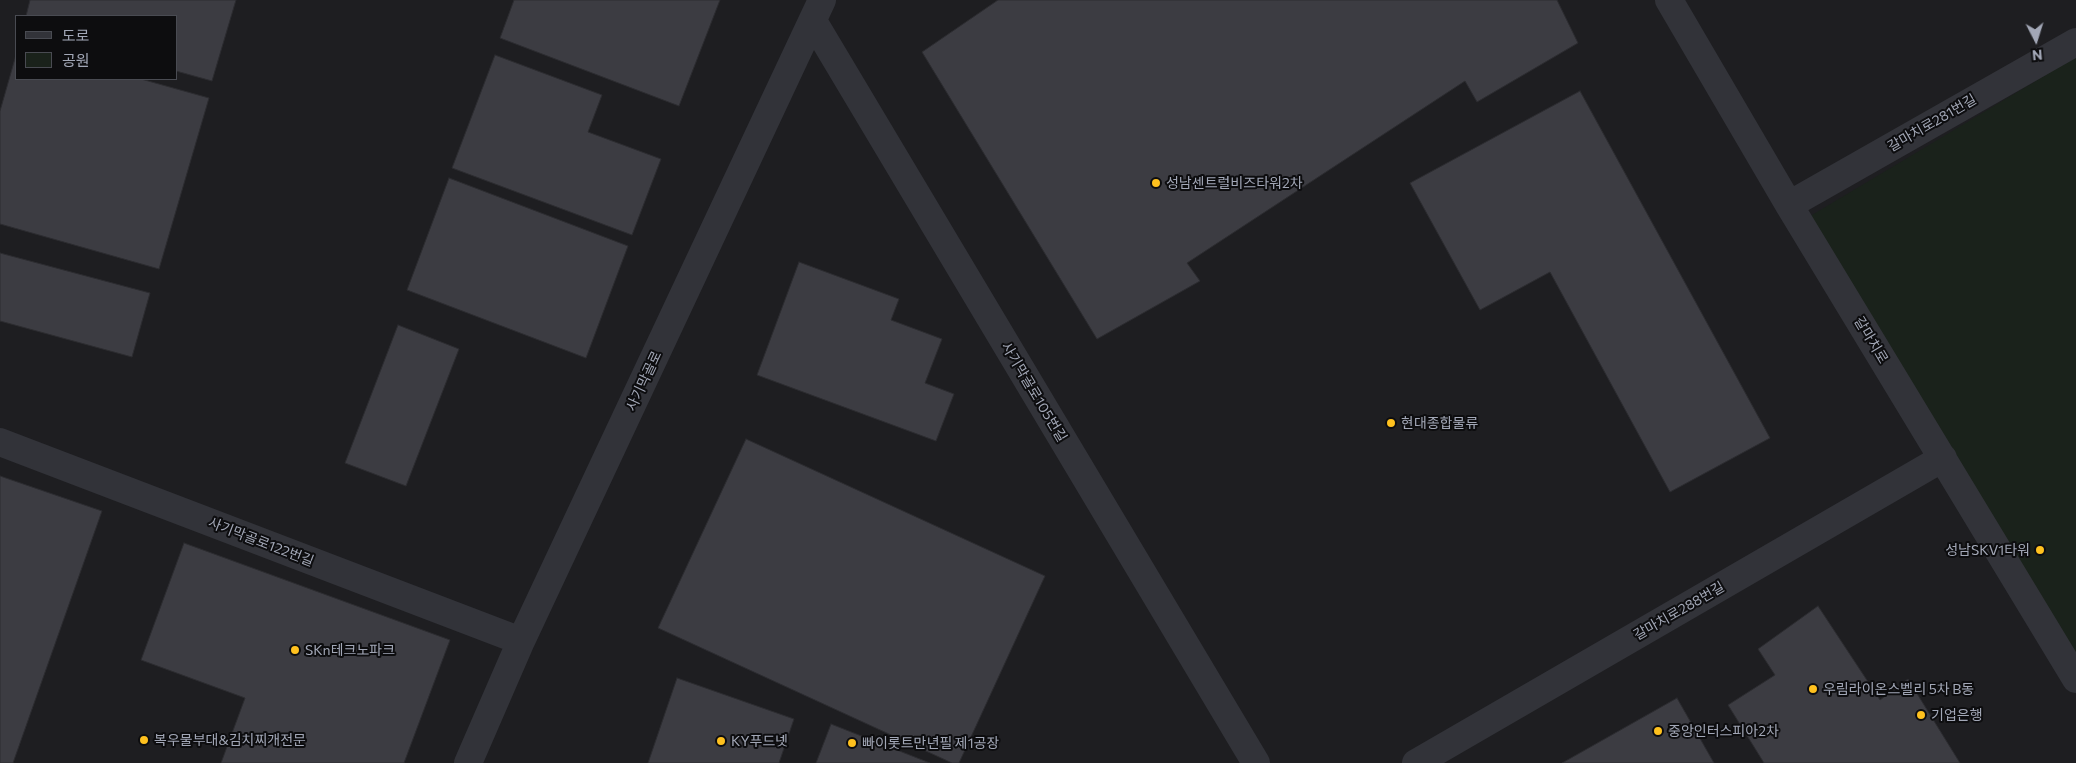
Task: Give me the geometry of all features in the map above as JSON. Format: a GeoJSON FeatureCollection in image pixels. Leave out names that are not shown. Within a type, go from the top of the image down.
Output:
{"type":"FeatureCollection","features":[{"type":"Feature","properties":{"kind":"street","name":"갈마치로"},"geometry":{"type":"LineString","coordinates":[[1669,0],[1789,205],[2076,679]]}},
{"type":"Feature","properties":{"kind":"street","name":"사기막골로"},"geometry":{"type":"LineString","coordinates":[[468,763],[522,641],[817,10]]}},
{"type":"Feature","properties":{"kind":"street","name":"사기막골로105번길"},"geometry":{"type":"LineString","coordinates":[[817,10],[1256,763]]}},
{"type":"Feature","properties":{"kind":"street","name":"갈마치로281번길"},"geometry":{"type":"LineString","coordinates":[[1789,205],[2076,42]]}},
{"type":"Feature","properties":{"kind":"street","name":"사기막골로122번길"},"geometry":{"type":"LineString","coordinates":[[0,442],[522,641]]}},
{"type":"Feature","properties":{"kind":"street","name":"갈마치로288번길"},"geometry":{"type":"LineString","coordinates":[[1416,763],[1943,458]]}},
{"type":"Feature","properties":{"kind":"shaded area"},"geometry":{"type":"Polygon","coordinates":[[[0,0],[2076,0],[2076,763],[0,763],[0,0]]]}},
{"type":"Feature","properties":{"kind":"green space"},"geometry":{"type":"Polygon","coordinates":[[[2076,57],[2076,679],[1802,221],[2076,57]]]}},
{"type":"Feature","properties":{"kind":"building"},"geometry":{"type":"Polygon","coordinates":[[[30,0],[236,0],[212,81],[178,72],[178,15],[26,15],[30,0]]]}},
{"type":"Feature","properties":{"kind":"building"},"geometry":{"type":"Polygon","coordinates":[[[514,0],[720,0],[679,106],[500,38],[514,0]]]}},
{"type":"Feature","properties":{"kind":"building","name":"성남센트럴비즈타워2차"},"geometry":{"type":"Polygon","coordinates":[[[998,0],[1557,0],[1578,43],[1477,102],[1465,81],[1187,263],[1200,281],[1097,339],[922,52],[998,0]]]}},
{"type":"Feature","properties":{"kind":"building"},"geometry":{"type":"Polygon","coordinates":[[[495,55],[602,95],[588,132],[661,159],[632,235],[452,168],[495,55]]]}},
{"type":"Feature","properties":{"kind":"building"},"geometry":{"type":"Polygon","coordinates":[[[15,58],[15,80],[145,80],[209,98],[159,269],[0,224],[0,111],[15,58]]]}},
{"type":"Feature","properties":{"kind":"building"},"geometry":{"type":"Polygon","coordinates":[[[1580,91],[1770,438],[1670,492],[1550,272],[1480,310],[1410,183],[1580,91]]]}},
{"type":"Feature","properties":{"kind":"building"},"geometry":{"type":"Polygon","coordinates":[[[449,178],[628,246],[586,358],[407,290],[449,178]]]}},
{"type":"Feature","properties":{"kind":"building"},"geometry":{"type":"Polygon","coordinates":[[[0,253],[150,293],[132,357],[0,321],[0,253]]]}},
{"type":"Feature","properties":{"kind":"building"},"geometry":{"type":"Polygon","coordinates":[[[799,262],[899,299],[891,320],[942,339],[925,383],[954,394],[936,441],[757,375],[799,262]]]}},
{"type":"Feature","properties":{"kind":"building"},"geometry":{"type":"Polygon","coordinates":[[[398,325],[459,349],[406,486],[345,463],[398,325]]]}},
{"type":"Feature","properties":{"kind":"building"},"geometry":{"type":"Polygon","coordinates":[[[746,439],[1045,576],[959,763],[952,763],[658,628],[746,439]]]}},
{"type":"Feature","properties":{"kind":"building"},"geometry":{"type":"Polygon","coordinates":[[[0,476],[102,511],[13,763],[0,763],[0,476]]]}},
{"type":"Feature","properties":{"kind":"building","name":"SKn테크노파크"},"geometry":{"type":"Polygon","coordinates":[[[184,543],[450,640],[404,763],[221,763],[245,698],[141,660],[184,543]]]}},
{"type":"Feature","properties":{"kind":"building","name":"우림라이온스벨리 5차 B동"},"geometry":{"type":"Polygon","coordinates":[[[1818,606],[1880,700],[1908,679],[1960,763],[1764,763],[1728,705],[1775,675],[1758,649],[1818,606]]]}},
{"type":"Feature","properties":{"kind":"building","name":"KY푸드넷"},"geometry":{"type":"Polygon","coordinates":[[[677,678],[794,719],[779,763],[648,763],[677,678]]]}},
{"type":"Feature","properties":{"kind":"building","name":"중앙인터스피아2차"},"geometry":{"type":"Polygon","coordinates":[[[1677,698],[1714,763],[1562,763],[1677,698]]]}},
{"type":"Feature","properties":{"kind":"building","name":"빠이롯트만년필 제1공장"},"geometry":{"type":"Polygon","coordinates":[[[831,724],[930,763],[816,763],[831,724]]]}},
{"type":"Feature","properties":{"kind":"place","name":"성남센트럴비즈타워2차"},"geometry":{"type":"Point","coordinates":[1156,183]}},
{"type":"Feature","properties":{"kind":"place","name":"현대종합물류"},"geometry":{"type":"Point","coordinates":[1391,423]}},
{"type":"Feature","properties":{"kind":"place","name":"성남SKV1타워"},"geometry":{"type":"Point","coordinates":[2040,550]}},
{"type":"Feature","properties":{"kind":"place","name":"SKn테크노파크"},"geometry":{"type":"Point","coordinates":[295,650]}},
{"type":"Feature","properties":{"kind":"place","name":"우림라이온스벨리 5차 B동"},"geometry":{"type":"Point","coordinates":[1813,689]}},
{"type":"Feature","properties":{"kind":"place","name":"기업은행"},"geometry":{"type":"Point","coordinates":[1921,715]}},
{"type":"Feature","properties":{"kind":"place","name":"중앙인터스피아2차"},"geometry":{"type":"Point","coordinates":[1658,731]}},
{"type":"Feature","properties":{"kind":"place","name":"복우물부대&김치찌개전문"},"geometry":{"type":"Point","coordinates":[144,740]}},
{"type":"Feature","properties":{"kind":"place","name":"KY푸드넷"},"geometry":{"type":"Point","coordinates":[721,741]}},
{"type":"Feature","properties":{"kind":"place","name":"빠이롯트만년필 제1공장"},"geometry":{"type":"Point","coordinates":[852,743]}}]}
